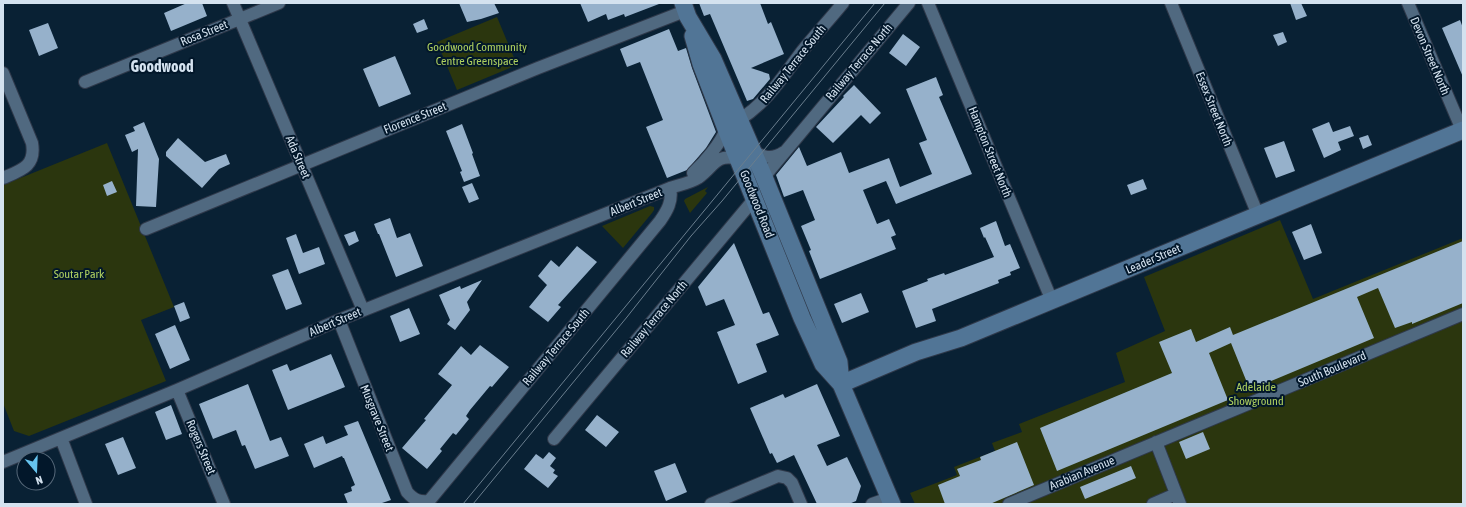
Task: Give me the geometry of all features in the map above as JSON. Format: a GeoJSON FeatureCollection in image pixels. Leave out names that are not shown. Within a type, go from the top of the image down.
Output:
{"type":"FeatureCollection","features":[{"type":"Feature","properties":{"kind":"main road","name":"Goodwood Road"},"geometry":{"type":"LineString","coordinates":[[685,10],[701,64],[733,124],[745,154],[755,198],[815,349],[823,364],[841,384]]}},
{"type":"Feature","properties":{"kind":"main road","name":"Leader Street"},"geometry":{"type":"LineString","coordinates":[[841,384],[916,352],[961,338],[1052,301],[1462,130]]}},
{"type":"Feature","properties":{"kind":"main road","name":"Goodwood Road"},"geometry":{"type":"LineString","coordinates":[[745,154],[764,177],[839,362],[841,384],[890,501]]}},
{"type":"Feature","properties":{"kind":"street","name":"Ada Street"},"geometry":{"type":"LineString","coordinates":[[233,3],[362,310]]}},
{"type":"Feature","properties":{"kind":"street","name":"Rosa Street"},"geometry":{"type":"LineString","coordinates":[[85,82],[279,3]]}},
{"type":"Feature","properties":{"kind":"street","name":"Railway Terrace South"},"geometry":{"type":"LineString","coordinates":[[733,124],[752,112],[768,96],[804,49],[843,3]]}},
{"type":"Feature","properties":{"kind":"street","name":"Railway Terrace North"},"geometry":{"type":"LineString","coordinates":[[764,177],[909,3]]}},
{"type":"Feature","properties":{"kind":"street","name":"Hampton Street North"},"geometry":{"type":"LineString","coordinates":[[928,3],[1052,301]]}},
{"type":"Feature","properties":{"kind":"street","name":"Essex Street North"},"geometry":{"type":"LineString","coordinates":[[1171,3],[1258,215]]}},
{"type":"Feature","properties":{"kind":"street","name":"Devon Street North"},"geometry":{"type":"LineString","coordinates":[[1408,3],[1462,130]]}},
{"type":"Feature","properties":{"kind":"street","name":"Florence Street"},"geometry":{"type":"LineString","coordinates":[[146,229],[301,164],[685,10]]}},
{"type":"Feature","properties":{"kind":"street"},"geometry":{"type":"LineString","coordinates":[[3,73],[32,142],[33,150],[32,158],[28,165],[20,171],[3,178]]}},
{"type":"Feature","properties":{"kind":"street","name":"Albert Street"},"geometry":{"type":"LineString","coordinates":[[670,188],[690,174],[702,163],[733,124]]}},
{"type":"Feature","properties":{"kind":"street"},"geometry":{"type":"LineString","coordinates":[[745,154],[760,155],[769,158],[787,150]]}},
{"type":"Feature","properties":{"kind":"street","name":"Albert Street"},"geometry":{"type":"LineString","coordinates":[[4,458],[61,438],[177,390],[362,310],[696,179],[722,158],[745,154]]}},
{"type":"Feature","properties":{"kind":"street","name":"Railway Terrace South"},"geometry":{"type":"LineString","coordinates":[[429,501],[660,221],[666,213],[671,201],[670,188]]}},
{"type":"Feature","properties":{"kind":"street","name":"Railway Terrace North"},"geometry":{"type":"LineString","coordinates":[[554,439],[755,198]]}},
{"type":"Feature","properties":{"kind":"street","name":"South Boulevard"},"geometry":{"type":"LineString","coordinates":[[1156,442],[1463,314]]}},
{"type":"Feature","properties":{"kind":"street","name":"Musgrave Street"},"geometry":{"type":"LineString","coordinates":[[338,320],[407,492],[416,501],[429,501]]}},
{"type":"Feature","properties":{"kind":"street","name":"Rogers Street"},"geometry":{"type":"LineString","coordinates":[[177,390],[224,504]]}},
{"type":"Feature","properties":{"kind":"street"},"geometry":{"type":"LineString","coordinates":[[61,438],[86,504]]}},
{"type":"Feature","properties":{"kind":"street"},"geometry":{"type":"LineString","coordinates":[[1153,504],[1178,499],[1156,442]]}},
{"type":"Feature","properties":{"kind":"street","name":"Arabian Avenue"},"geometry":{"type":"LineString","coordinates":[[1009,504],[1156,442]]}},
{"type":"Feature","properties":{"kind":"street"},"geometry":{"type":"LineString","coordinates":[[711,504],[778,476],[787,478],[792,483],[801,504]]}},
{"type":"Feature","properties":{"kind":"street"},"geometry":{"type":"LineString","coordinates":[[872,504],[890,501]]}},
{"type":"Feature","properties":{"kind":"green space","name":"Goodwood Community Centre Greenspace"},"geometry":{"type":"Polygon","coordinates":[[[497,17],[517,65],[457,90],[437,42],[497,17]]]}},
{"type":"Feature","properties":{"kind":"green space","name":"Soutar Park"},"geometry":{"type":"Polygon","coordinates":[[[107,143],[174,307],[141,320],[166,381],[29,436],[14,431],[3,403],[3,185],[107,143]]]}},
{"type":"Feature","properties":{"kind":"green space"},"geometry":{"type":"Polygon","coordinates":[[[708,187],[705,191],[707,193],[690,213],[684,201],[685,199],[708,187]]]}},
{"type":"Feature","properties":{"kind":"green space"},"geometry":{"type":"Polygon","coordinates":[[[650,206],[654,207],[654,210],[623,248],[602,226],[650,206]]]}},
{"type":"Feature","properties":{"kind":"green space","name":"Adelaide Showground"},"geometry":{"type":"Polygon","coordinates":[[[1280,220],[1313,299],[1463,238],[1463,504],[915,504],[910,493],[957,475],[954,467],[995,451],[992,443],[1022,432],[1019,424],[1125,382],[1116,353],[1165,331],[1144,277],[1280,220]]]}},
{"type":"Feature","properties":{"kind":"building"},"geometry":{"type":"Polygon","coordinates":[[[187,3],[202,3],[207,16],[171,31],[164,13],[187,3]]]}},
{"type":"Feature","properties":{"kind":"building"},"geometry":{"type":"Polygon","coordinates":[[[459,3],[494,3],[499,13],[467,22],[459,3]]]}},
{"type":"Feature","properties":{"kind":"building"},"geometry":{"type":"Polygon","coordinates":[[[580,3],[659,4],[625,17],[624,14],[608,20],[606,14],[588,22],[580,3]]]}},
{"type":"Feature","properties":{"kind":"building"},"geometry":{"type":"Polygon","coordinates":[[[699,3],[760,3],[768,24],[771,22],[784,54],[751,68],[769,74],[770,79],[753,99],[747,101],[710,14],[704,16],[699,3]]]}},
{"type":"Feature","properties":{"kind":"building"},"geometry":{"type":"Polygon","coordinates":[[[1290,3],[1301,3],[1307,16],[1296,20],[1290,3]]]}},
{"type":"Feature","properties":{"kind":"building"},"geometry":{"type":"Polygon","coordinates":[[[424,19],[428,29],[417,33],[413,24],[424,19]]]}},
{"type":"Feature","properties":{"kind":"building"},"geometry":{"type":"Polygon","coordinates":[[[1460,20],[1463,28],[1463,77],[1442,28],[1460,20]]]}},
{"type":"Feature","properties":{"kind":"building"},"geometry":{"type":"Polygon","coordinates":[[[48,23],[58,48],[39,56],[29,30],[48,23]]]}},
{"type":"Feature","properties":{"kind":"building"},"geometry":{"type":"Polygon","coordinates":[[[669,29],[678,51],[686,48],[716,132],[706,148],[687,170],[667,178],[646,127],[663,120],[640,62],[627,67],[620,49],[669,29]]]}},
{"type":"Feature","properties":{"kind":"building"},"geometry":{"type":"Polygon","coordinates":[[[1283,32],[1287,42],[1278,46],[1273,35],[1283,32]]]}},
{"type":"Feature","properties":{"kind":"building"},"geometry":{"type":"Polygon","coordinates":[[[903,34],[920,47],[906,66],[889,53],[903,34]]]}},
{"type":"Feature","properties":{"kind":"building"},"geometry":{"type":"Polygon","coordinates":[[[395,56],[411,94],[379,107],[363,69],[395,56]]]}},
{"type":"Feature","properties":{"kind":"building"},"geometry":{"type":"Polygon","coordinates":[[[936,77],[943,95],[939,97],[972,174],[896,204],[886,181],[863,190],[877,224],[889,219],[896,235],[891,237],[896,249],[820,279],[809,251],[811,250],[801,226],[815,220],[803,190],[784,197],[776,175],[799,147],[807,166],[841,152],[849,173],[889,158],[900,187],[932,174],[919,143],[927,140],[906,89],[936,77]]]}},
{"type":"Feature","properties":{"kind":"building"},"geometry":{"type":"Polygon","coordinates":[[[854,85],[881,113],[870,124],[861,115],[833,143],[816,127],[854,85]]]}},
{"type":"Feature","properties":{"kind":"building"},"geometry":{"type":"Polygon","coordinates":[[[144,122],[159,159],[156,207],[136,206],[138,149],[132,152],[125,135],[135,131],[133,127],[144,122]]]}},
{"type":"Feature","properties":{"kind":"building"},"geometry":{"type":"Polygon","coordinates":[[[1329,122],[1333,132],[1350,126],[1354,136],[1338,142],[1341,150],[1324,158],[1312,129],[1329,122]]]}},
{"type":"Feature","properties":{"kind":"building"},"geometry":{"type":"Polygon","coordinates":[[[462,124],[480,176],[464,182],[460,172],[462,171],[446,131],[462,124]]]}},
{"type":"Feature","properties":{"kind":"building"},"geometry":{"type":"Polygon","coordinates":[[[1368,135],[1372,145],[1363,149],[1359,138],[1368,135]]]}},
{"type":"Feature","properties":{"kind":"building"},"geometry":{"type":"Polygon","coordinates":[[[178,138],[205,162],[226,154],[230,164],[219,169],[202,188],[166,156],[166,152],[178,138]]]}},
{"type":"Feature","properties":{"kind":"building"},"geometry":{"type":"Polygon","coordinates":[[[1284,141],[1295,171],[1276,178],[1264,148],[1284,141]]]}},
{"type":"Feature","properties":{"kind":"building"},"geometry":{"type":"Polygon","coordinates":[[[1143,179],[1147,189],[1131,195],[1127,185],[1143,179]]]}},
{"type":"Feature","properties":{"kind":"building"},"geometry":{"type":"Polygon","coordinates":[[[112,181],[117,192],[107,196],[103,185],[112,181]]]}},
{"type":"Feature","properties":{"kind":"building"},"geometry":{"type":"Polygon","coordinates":[[[472,183],[479,199],[469,203],[462,187],[472,183]]]}},
{"type":"Feature","properties":{"kind":"building"},"geometry":{"type":"Polygon","coordinates":[[[390,218],[397,238],[410,233],[423,266],[396,277],[374,224],[390,218]]]}},
{"type":"Feature","properties":{"kind":"building"},"geometry":{"type":"Polygon","coordinates":[[[996,221],[1005,246],[1010,244],[1020,268],[1010,272],[1011,275],[998,280],[999,283],[932,309],[936,321],[916,328],[902,291],[928,281],[927,279],[944,273],[945,275],[994,257],[980,228],[996,221]]]}},
{"type":"Feature","properties":{"kind":"building"},"geometry":{"type":"Polygon","coordinates":[[[1311,224],[1322,253],[1304,260],[1292,232],[1311,224]]]}},
{"type":"Feature","properties":{"kind":"building"},"geometry":{"type":"Polygon","coordinates":[[[355,231],[359,241],[349,246],[344,235],[355,231]]]}},
{"type":"Feature","properties":{"kind":"building"},"geometry":{"type":"Polygon","coordinates":[[[296,234],[303,253],[319,247],[325,264],[299,274],[286,238],[296,234]]]}},
{"type":"Feature","properties":{"kind":"building"},"geometry":{"type":"Polygon","coordinates":[[[1463,241],[1463,303],[1412,324],[1412,322],[1395,328],[1378,288],[1357,297],[1374,338],[1250,390],[1231,343],[1209,353],[1228,400],[1057,471],[1040,428],[1172,373],[1159,342],[1191,329],[1196,342],[1230,327],[1233,335],[1463,241]]]}},
{"type":"Feature","properties":{"kind":"building"},"geometry":{"type":"Polygon","coordinates":[[[734,243],[763,314],[769,312],[779,335],[756,344],[767,372],[738,384],[717,332],[735,325],[724,299],[706,306],[698,287],[734,243]]]}},
{"type":"Feature","properties":{"kind":"building"},"geometry":{"type":"Polygon","coordinates":[[[577,246],[597,262],[558,305],[561,307],[548,322],[529,307],[547,285],[538,276],[551,260],[559,267],[577,246]]]}},
{"type":"Feature","properties":{"kind":"building"},"geometry":{"type":"Polygon","coordinates":[[[288,269],[302,304],[286,310],[272,275],[288,269]]]}},
{"type":"Feature","properties":{"kind":"building"},"geometry":{"type":"Polygon","coordinates":[[[482,280],[467,302],[470,310],[455,330],[447,324],[450,320],[439,295],[460,286],[461,289],[482,280]]]}},
{"type":"Feature","properties":{"kind":"building"},"geometry":{"type":"Polygon","coordinates":[[[861,293],[869,312],[842,323],[834,304],[861,293]]]}},
{"type":"Feature","properties":{"kind":"building"},"geometry":{"type":"Polygon","coordinates":[[[184,302],[190,318],[180,322],[174,306],[184,302]]]}},
{"type":"Feature","properties":{"kind":"building"},"geometry":{"type":"Polygon","coordinates":[[[409,308],[420,334],[400,342],[390,316],[409,308]]]}},
{"type":"Feature","properties":{"kind":"building"},"geometry":{"type":"Polygon","coordinates":[[[175,325],[190,360],[170,369],[155,334],[175,325]]]}},
{"type":"Feature","properties":{"kind":"building"},"geometry":{"type":"Polygon","coordinates":[[[480,345],[509,367],[492,387],[490,386],[470,410],[466,416],[469,419],[456,435],[453,433],[440,449],[442,451],[427,469],[402,448],[426,420],[424,419],[452,385],[438,374],[461,346],[471,355],[480,345]]]}},
{"type":"Feature","properties":{"kind":"building"},"geometry":{"type":"Polygon","coordinates":[[[331,354],[345,387],[288,410],[272,370],[287,364],[290,371],[331,354]]]}},
{"type":"Feature","properties":{"kind":"building"},"geometry":{"type":"Polygon","coordinates":[[[248,384],[270,441],[281,437],[289,456],[255,469],[245,445],[242,446],[236,430],[213,439],[199,404],[248,384]]]}},
{"type":"Feature","properties":{"kind":"building"},"geometry":{"type":"Polygon","coordinates":[[[817,384],[840,436],[817,445],[827,466],[847,457],[861,486],[856,501],[849,504],[817,504],[794,455],[777,463],[772,453],[770,454],[750,408],[783,394],[785,398],[817,384]]]}},
{"type":"Feature","properties":{"kind":"building"},"geometry":{"type":"Polygon","coordinates":[[[171,405],[182,434],[166,440],[155,412],[171,405]]]}},
{"type":"Feature","properties":{"kind":"building"},"geometry":{"type":"Polygon","coordinates":[[[597,415],[619,432],[606,447],[585,430],[597,415]]]}},
{"type":"Feature","properties":{"kind":"building"},"geometry":{"type":"Polygon","coordinates":[[[358,421],[391,500],[379,504],[348,504],[344,494],[352,491],[351,487],[355,485],[344,458],[342,456],[314,468],[304,444],[323,436],[326,444],[348,435],[344,426],[358,421]]]}},
{"type":"Feature","properties":{"kind":"building"},"geometry":{"type":"Polygon","coordinates":[[[1203,432],[1210,449],[1186,459],[1179,442],[1203,432]]]}},
{"type":"Feature","properties":{"kind":"building"},"geometry":{"type":"Polygon","coordinates":[[[123,437],[136,468],[118,475],[105,444],[123,437]]]}},
{"type":"Feature","properties":{"kind":"building"},"geometry":{"type":"Polygon","coordinates":[[[1017,442],[1034,485],[990,504],[945,504],[938,485],[960,476],[957,469],[981,460],[980,457],[1017,442]]]}},
{"type":"Feature","properties":{"kind":"building"},"geometry":{"type":"Polygon","coordinates":[[[549,452],[556,458],[550,466],[555,470],[553,473],[558,476],[548,488],[524,469],[536,454],[543,459],[549,452]]]}},
{"type":"Feature","properties":{"kind":"building"},"geometry":{"type":"Polygon","coordinates":[[[675,463],[687,492],[666,501],[654,471],[675,463]]]}},
{"type":"Feature","properties":{"kind":"building"},"geometry":{"type":"Polygon","coordinates":[[[1131,466],[1136,478],[1085,499],[1080,487],[1131,466]]]}},
{"type":"Feature","properties":{"kind":"tram line"},"geometry":{"type":"LineString","coordinates":[[463,504],[875,3]]}},
{"type":"Feature","properties":{"kind":"tram line"},"geometry":{"type":"LineString","coordinates":[[473,504],[627,317],[691,236],[722,201],[885,3]]}},
{"type":"Feature","properties":{"kind":"district","name":"Goodwood"},"geometry":{"type":"Point","coordinates":[162,66]}}]}
